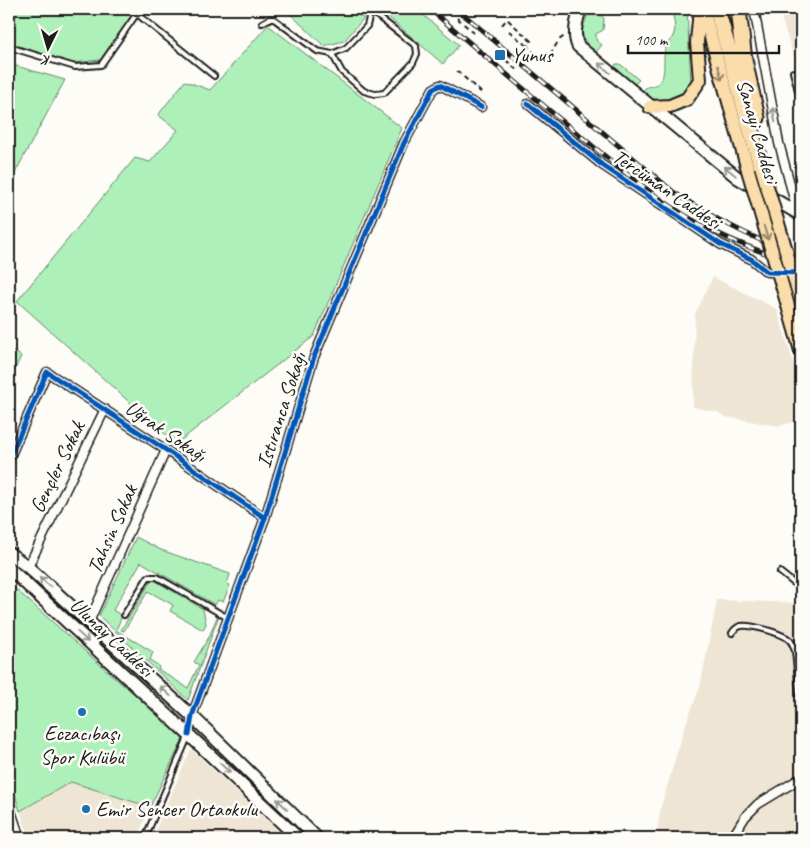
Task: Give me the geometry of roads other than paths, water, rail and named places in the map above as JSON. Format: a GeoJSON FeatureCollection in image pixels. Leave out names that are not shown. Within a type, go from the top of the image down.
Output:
{"type":"FeatureCollection","features":[{"type":"Feature","properties":{"kind":"highway"},"geometry":{"type":"LineString","coordinates":[[717,9],[754,168]]}},
{"type":"Feature","properties":{"kind":"highway"},"geometry":{"type":"LineString","coordinates":[[738,9],[744,60],[759,125],[754,168]]}},
{"type":"Feature","properties":{"kind":"main road"},"geometry":{"type":"LineString","coordinates":[[650,106],[670,106],[687,99],[700,80],[697,42],[702,9]]}},
{"type":"Feature","properties":{"kind":"main road","name":"Sanayi Caddesi"},"geometry":{"type":"LineString","coordinates":[[702,9],[754,168],[801,301]]}},
{"type":"Feature","properties":{"kind":"main road","name":"Sanayi Caddesi"},"geometry":{"type":"LineString","coordinates":[[754,168],[801,351]]}},
{"type":"Feature","properties":{"kind":"street"},"geometry":{"type":"LineString","coordinates":[[581,9],[578,15],[575,40],[578,46],[738,178],[800,214]]}},
{"type":"Feature","properties":{"kind":"street"},"geometry":{"type":"LineString","coordinates":[[754,9],[779,143],[800,214]]}},
{"type":"Feature","properties":{"kind":"street","name":"Istıranca Sokağı"},"geometry":{"type":"LineString","coordinates":[[192,716],[265,518],[314,357],[408,136],[432,89],[440,85],[481,107]]}},
{"type":"Feature","properties":{"kind":"street","name":"Tercüman Caddesi"},"geometry":{"type":"LineString","coordinates":[[528,104],[602,165],[720,244],[751,259],[768,272],[801,273]]}},
{"type":"Feature","properties":{"kind":"street","name":"Uğrak Sokağı"},"geometry":{"type":"LineString","coordinates":[[9,459],[47,372],[105,409],[265,518]]}},
{"type":"Feature","properties":{"kind":"street","name":"Gençler Sokak"},"geometry":{"type":"LineString","coordinates":[[28,567],[105,409]]}},
{"type":"Feature","properties":{"kind":"street","name":"Tahsin Sokak"},"geometry":{"type":"LineString","coordinates":[[89,622],[166,450]]}},
{"type":"Feature","properties":{"kind":"street","name":"Ulunay Caddesi"},"geometry":{"type":"LineString","coordinates":[[9,553],[28,567],[192,716],[317,838]]}},
{"type":"Feature","properties":{"kind":"street","name":"Ulunay Caddesi"},"geometry":{"type":"LineString","coordinates":[[9,568],[298,838]]}},
{"type":"Feature","properties":{"kind":"street"},"geometry":{"type":"LineString","coordinates":[[189,735],[192,716]]}},
{"type":"Feature","properties":{"kind":"street"},"geometry":{"type":"LineString","coordinates":[[732,838],[746,817],[758,804],[801,778]]}},
{"type":"Feature","properties":{"kind":"street"},"geometry":{"type":"LineString","coordinates":[[9,805],[20,838]]}},
{"type":"Feature","properties":{"kind":"lane"},"geometry":{"type":"LineString","coordinates":[[9,47],[75,67],[101,65],[140,9]]}},
{"type":"Feature","properties":{"kind":"lane"},"geometry":{"type":"LineString","coordinates":[[262,23],[269,19],[274,19],[317,51],[332,54],[346,48],[367,26],[371,10],[416,46],[417,54],[413,63],[384,93],[371,94],[364,91],[342,72],[332,54]]}},
{"type":"Feature","properties":{"kind":"lane"},"geometry":{"type":"LineString","coordinates":[[137,14],[214,76]]}},
{"type":"Feature","properties":{"kind":"lane"},"geometry":{"type":"LineString","coordinates":[[793,72],[801,102]]}},
{"type":"Feature","properties":{"kind":"lane"},"geometry":{"type":"LineString","coordinates":[[780,572],[801,589]]}},
{"type":"Feature","properties":{"kind":"lane"},"geometry":{"type":"LineString","coordinates":[[124,615],[150,576],[157,577],[228,618]]}},
{"type":"Feature","properties":{"kind":"lane"},"geometry":{"type":"LineString","coordinates":[[732,633],[736,628],[742,626],[759,628],[786,637],[792,642],[795,651],[801,710]]}},
{"type":"Feature","properties":{"kind":"lane"},"geometry":{"type":"LineString","coordinates":[[145,838],[189,735]]}},
{"type":"Feature","properties":{"kind":"railway"},"geometry":{"type":"LineString","coordinates":[[430,9],[578,134],[665,202],[721,235],[761,252],[801,265]]}},
{"type":"Feature","properties":{"kind":"railway"},"geometry":{"type":"LineString","coordinates":[[457,9],[672,191],[703,211],[735,228],[801,256]]}},
{"type":"Feature","properties":{"kind":"place","name":"Yunus"},"geometry":{"type":"Point","coordinates":[500,55]}},
{"type":"Feature","properties":{"kind":"place","name":"Eczacıbaşı Spor Kulübü"},"geometry":{"type":"Point","coordinates":[82,712]}},
{"type":"Feature","properties":{"kind":"place","name":"Emir Sencer Ortaokulu"},"geometry":{"type":"Point","coordinates":[86,809]}}]}
